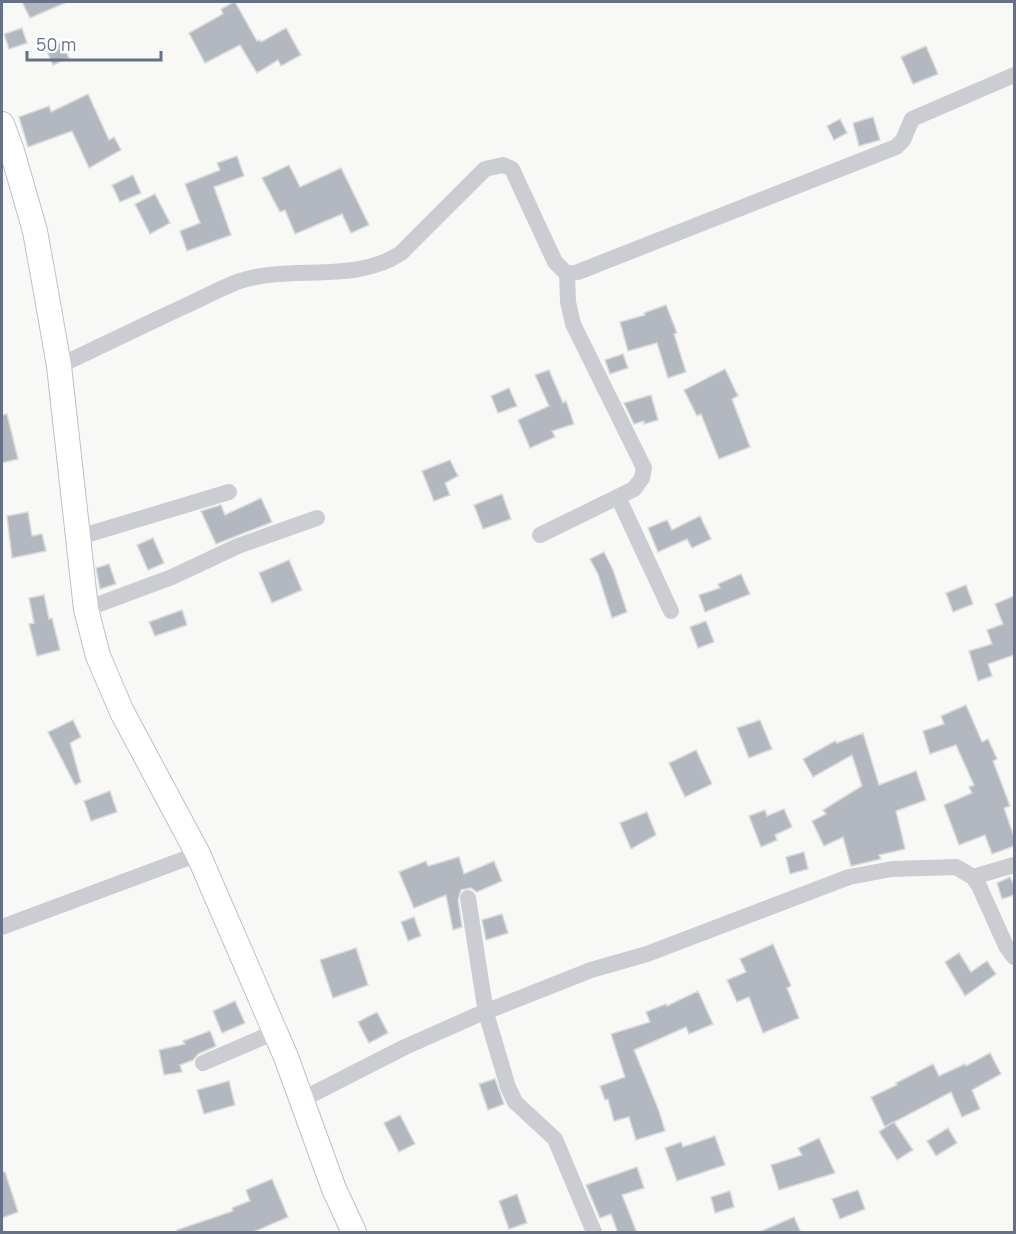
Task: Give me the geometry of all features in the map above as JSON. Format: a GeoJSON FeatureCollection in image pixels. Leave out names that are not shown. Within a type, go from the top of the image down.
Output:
{"type":"FeatureCollection","features":[{"type":"Feature","properties":{"kind":"main road"},"geometry":{"type":"LineString","coordinates":[[3,134],[35,231],[59,366],[86,609],[98,656],[122,712],[198,854],[275,1032],[334,1188],[354,1233]]}},
{"type":"Feature","properties":{"kind":"street"},"geometry":{"type":"LineString","coordinates":[[567,274],[578,273],[896,147],[903,140],[912,119],[1014,75]]}},
{"type":"Feature","properties":{"kind":"street"},"geometry":{"type":"LineString","coordinates":[[59,366],[238,282],[272,274],[349,270],[374,267],[388,262],[414,240],[485,169],[504,165],[512,169],[555,262],[567,274],[568,302],[573,324],[644,468],[642,478],[634,489],[540,535]]}},
{"type":"Feature","properties":{"kind":"street"},"geometry":{"type":"LineString","coordinates":[[79,537],[230,492]]}},
{"type":"Feature","properties":{"kind":"street"},"geometry":{"type":"LineString","coordinates":[[618,497],[671,611]]}},
{"type":"Feature","properties":{"kind":"street"},"geometry":{"type":"LineString","coordinates":[[86,609],[172,577],[238,546],[317,518]]}},
{"type":"Feature","properties":{"kind":"street"},"geometry":{"type":"LineString","coordinates":[[2,927],[198,854]]}},
{"type":"Feature","properties":{"kind":"street"},"geometry":{"type":"LineString","coordinates":[[973,878],[1014,865]]}},
{"type":"Feature","properties":{"kind":"street"},"geometry":{"type":"LineString","coordinates":[[301,1100],[405,1047],[591,970],[647,954],[849,876],[892,869],[957,867],[973,878],[979,886],[1006,946],[1014,957]]}},
{"type":"Feature","properties":{"kind":"street"},"geometry":{"type":"LineString","coordinates":[[468,898],[486,1013],[508,1087],[515,1102],[555,1139],[594,1233]]}},
{"type":"Feature","properties":{"kind":"street"},"geometry":{"type":"LineString","coordinates":[[203,1063],[275,1032]]}},
{"type":"Feature","properties":{"kind":"building"},"geometry":{"type":"Polygon","coordinates":[[[22,2],[67,2],[30,18],[22,2]]]}},
{"type":"Feature","properties":{"kind":"building"},"geometry":{"type":"Polygon","coordinates":[[[235,2],[257,41],[261,42],[286,28],[301,55],[281,66],[278,60],[257,73],[240,45],[205,63],[189,33],[223,14],[221,9],[235,2]]]}},
{"type":"Feature","properties":{"kind":"building"},"geometry":{"type":"Polygon","coordinates":[[[22,28],[27,43],[9,49],[4,34],[22,28]]]}},
{"type":"Feature","properties":{"kind":"building"},"geometry":{"type":"Polygon","coordinates":[[[62,42],[69,58],[53,65],[46,49],[62,42]]]}},
{"type":"Feature","properties":{"kind":"building"},"geometry":{"type":"Polygon","coordinates":[[[926,46],[938,74],[913,84],[901,57],[926,46]]]}},
{"type":"Feature","properties":{"kind":"building"},"geometry":{"type":"Polygon","coordinates":[[[88,94],[109,140],[114,137],[121,150],[89,168],[72,131],[28,147],[19,117],[49,106],[51,112],[88,94]]]}},
{"type":"Feature","properties":{"kind":"building"},"geometry":{"type":"Polygon","coordinates":[[[873,117],[880,140],[859,146],[853,123],[873,117]]]}},
{"type":"Feature","properties":{"kind":"building"},"geometry":{"type":"Polygon","coordinates":[[[840,119],[847,133],[834,140],[827,126],[840,119]]]}},
{"type":"Feature","properties":{"kind":"building"},"geometry":{"type":"Polygon","coordinates":[[[237,156],[244,176],[214,187],[231,235],[187,251],[180,231],[200,223],[185,184],[220,170],[217,163],[237,156]]]}},
{"type":"Feature","properties":{"kind":"building"},"geometry":{"type":"Polygon","coordinates":[[[289,165],[300,187],[341,168],[369,225],[351,233],[342,214],[295,234],[285,210],[280,212],[262,178],[289,165]]]}},
{"type":"Feature","properties":{"kind":"building"},"geometry":{"type":"Polygon","coordinates":[[[133,175],[141,193],[120,202],[112,185],[133,175]]]}},
{"type":"Feature","properties":{"kind":"building"},"geometry":{"type":"Polygon","coordinates":[[[155,194],[170,223],[150,234],[135,204],[155,194]]]}},
{"type":"Feature","properties":{"kind":"building"},"geometry":{"type":"Polygon","coordinates":[[[666,305],[677,333],[674,334],[686,372],[668,378],[657,343],[628,351],[620,322],[645,315],[644,313],[666,305]]]}},
{"type":"Feature","properties":{"kind":"building"},"geometry":{"type":"Polygon","coordinates":[[[623,354],[628,368],[610,374],[605,360],[623,354]]]}},
{"type":"Feature","properties":{"kind":"building"},"geometry":{"type":"Polygon","coordinates":[[[725,369],[738,396],[732,399],[750,447],[719,459],[701,414],[697,416],[684,390],[725,369]]]}},
{"type":"Feature","properties":{"kind":"building"},"geometry":{"type":"Polygon","coordinates":[[[549,370],[563,403],[566,401],[574,424],[552,431],[555,437],[530,448],[518,420],[549,406],[535,375],[549,370]]]}},
{"type":"Feature","properties":{"kind":"building"},"geometry":{"type":"Polygon","coordinates":[[[509,388],[517,406],[498,413],[491,396],[509,388]]]}},
{"type":"Feature","properties":{"kind":"building"},"geometry":{"type":"Polygon","coordinates":[[[651,395],[658,420],[634,424],[624,403],[651,395]]]}},
{"type":"Feature","properties":{"kind":"building"},"geometry":{"type":"Polygon","coordinates":[[[7,414],[18,459],[2,463],[2,415],[7,414]]]}},
{"type":"Feature","properties":{"kind":"building"},"geometry":{"type":"Polygon","coordinates":[[[450,460],[458,476],[445,483],[450,495],[434,501],[422,471],[450,460]]]}},
{"type":"Feature","properties":{"kind":"building"},"geometry":{"type":"Polygon","coordinates":[[[502,494],[511,519],[483,529],[474,505],[502,494]]]}},
{"type":"Feature","properties":{"kind":"building"},"geometry":{"type":"Polygon","coordinates":[[[261,498],[272,522],[216,544],[201,511],[221,505],[225,515],[261,498]]]}},
{"type":"Feature","properties":{"kind":"building"},"geometry":{"type":"Polygon","coordinates":[[[28,512],[32,536],[42,534],[46,551],[12,558],[7,516],[28,512]]]}},
{"type":"Feature","properties":{"kind":"building"},"geometry":{"type":"Polygon","coordinates":[[[700,516],[711,539],[692,548],[687,539],[658,552],[648,528],[667,520],[672,530],[700,516]]]}},
{"type":"Feature","properties":{"kind":"building"},"geometry":{"type":"Polygon","coordinates":[[[153,538],[164,563],[148,570],[137,545],[153,538]]]}},
{"type":"Feature","properties":{"kind":"building"},"geometry":{"type":"Polygon","coordinates":[[[604,552],[613,570],[627,612],[612,618],[598,574],[590,559],[604,552]]]}},
{"type":"Feature","properties":{"kind":"building"},"geometry":{"type":"Polygon","coordinates":[[[289,560],[302,590],[272,603],[259,573],[289,560]]]}},
{"type":"Feature","properties":{"kind":"building"},"geometry":{"type":"Polygon","coordinates":[[[109,564],[116,584],[100,589],[96,568],[109,564]]]}},
{"type":"Feature","properties":{"kind":"building"},"geometry":{"type":"Polygon","coordinates":[[[741,574],[750,594],[705,612],[699,595],[720,588],[718,584],[741,574]]]}},
{"type":"Feature","properties":{"kind":"building"},"geometry":{"type":"Polygon","coordinates":[[[966,585],[973,604],[953,612],[946,593],[966,585]]]}},
{"type":"Feature","properties":{"kind":"building"},"geometry":{"type":"Polygon","coordinates":[[[44,595],[49,619],[52,618],[60,650],[37,656],[29,624],[34,623],[29,598],[44,595]]]}},
{"type":"Feature","properties":{"kind":"building"},"geometry":{"type":"Polygon","coordinates":[[[1014,596],[1014,655],[988,664],[992,676],[978,681],[969,651],[992,644],[987,630],[1003,624],[995,604],[1014,596]]]}},
{"type":"Feature","properties":{"kind":"building"},"geometry":{"type":"Polygon","coordinates":[[[182,610],[187,625],[155,636],[149,622],[182,610]]]}},
{"type":"Feature","properties":{"kind":"building"},"geometry":{"type":"Polygon","coordinates":[[[706,621],[714,642],[698,648],[690,627],[706,621]]]}},
{"type":"Feature","properties":{"kind":"building"},"geometry":{"type":"Polygon","coordinates":[[[966,705],[982,742],[988,739],[997,759],[993,761],[1010,806],[1004,808],[1014,837],[1014,846],[992,854],[985,835],[959,845],[944,805],[972,793],[969,787],[974,785],[956,745],[930,754],[923,731],[944,724],[941,716],[966,705]]]}},
{"type":"Feature","properties":{"kind":"building"},"geometry":{"type":"Polygon","coordinates":[[[73,720],[81,737],[70,743],[81,782],[75,785],[48,732],[73,720]]]}},
{"type":"Feature","properties":{"kind":"building"},"geometry":{"type":"Polygon","coordinates":[[[760,720],[772,749],[749,758],[737,728],[760,720]]]}},
{"type":"Feature","properties":{"kind":"building"},"geometry":{"type":"Polygon","coordinates":[[[863,733],[879,785],[916,771],[926,800],[896,811],[905,849],[879,855],[881,859],[851,866],[843,837],[824,846],[812,821],[826,814],[823,810],[862,786],[852,755],[813,777],[803,759],[835,741],[837,743],[863,733]]]}},
{"type":"Feature","properties":{"kind":"building"},"geometry":{"type":"Polygon","coordinates":[[[696,750],[712,784],[685,797],[669,763],[696,750]]]}},
{"type":"Feature","properties":{"kind":"building"},"geometry":{"type":"Polygon","coordinates":[[[110,791],[117,812],[91,821],[84,801],[110,791]]]}},
{"type":"Feature","properties":{"kind":"building"},"geometry":{"type":"Polygon","coordinates":[[[784,809],[792,827],[775,835],[777,840],[761,847],[749,816],[765,810],[767,816],[784,809]]]}},
{"type":"Feature","properties":{"kind":"building"},"geometry":{"type":"Polygon","coordinates":[[[647,812],[656,835],[631,849],[620,823],[647,812]]]}},
{"type":"Feature","properties":{"kind":"building"},"geometry":{"type":"Polygon","coordinates":[[[804,852],[808,869],[790,874],[786,857],[804,852]]]}},
{"type":"Feature","properties":{"kind":"building"},"geometry":{"type":"Polygon","coordinates":[[[459,857],[464,874],[494,861],[502,881],[477,892],[471,888],[461,890],[458,900],[462,927],[453,930],[446,895],[414,908],[399,872],[426,861],[428,866],[459,857]]]}},
{"type":"Feature","properties":{"kind":"building"},"geometry":{"type":"Polygon","coordinates":[[[1010,877],[1014,885],[1014,895],[1002,899],[997,883],[1010,877]]]}},
{"type":"Feature","properties":{"kind":"building"},"geometry":{"type":"Polygon","coordinates":[[[502,914],[508,933],[486,940],[482,920],[502,914]]]}},
{"type":"Feature","properties":{"kind":"building"},"geometry":{"type":"Polygon","coordinates":[[[414,917],[421,936],[408,941],[401,922],[414,917]]]}},
{"type":"Feature","properties":{"kind":"building"},"geometry":{"type":"Polygon","coordinates":[[[773,944],[791,986],[787,988],[799,1018],[763,1033],[749,997],[737,1002],[727,980],[746,972],[740,959],[773,944]]]}},
{"type":"Feature","properties":{"kind":"building"},"geometry":{"type":"Polygon","coordinates":[[[356,948],[368,985],[333,998],[320,960],[356,948]]]}},
{"type":"Feature","properties":{"kind":"building"},"geometry":{"type":"Polygon","coordinates":[[[959,953],[971,972],[987,961],[996,974],[965,996],[945,962],[959,953]]]}},
{"type":"Feature","properties":{"kind":"building"},"geometry":{"type":"Polygon","coordinates":[[[698,991],[713,1024],[689,1034],[686,1027],[634,1050],[665,1131],[636,1140],[629,1117],[614,1121],[608,1099],[605,1100],[600,1086],[625,1077],[611,1034],[650,1022],[646,1012],[666,1004],[667,1006],[698,991]]]}},
{"type":"Feature","properties":{"kind":"building"},"geometry":{"type":"Polygon","coordinates":[[[235,1001],[245,1023],[222,1033],[213,1011],[235,1001]]]}},
{"type":"Feature","properties":{"kind":"building"},"geometry":{"type":"Polygon","coordinates":[[[377,1012],[388,1033],[369,1043],[358,1022],[377,1012]]]}},
{"type":"Feature","properties":{"kind":"building"},"geometry":{"type":"Polygon","coordinates":[[[210,1031],[216,1046],[180,1065],[182,1072],[164,1075],[159,1050],[185,1044],[183,1041],[210,1031]]]}},
{"type":"Feature","properties":{"kind":"building"},"geometry":{"type":"Polygon","coordinates":[[[990,1053],[1001,1074],[972,1090],[980,1109],[962,1117],[951,1092],[894,1122],[913,1150],[897,1160],[879,1132],[893,1122],[885,1127],[871,1097],[933,1064],[939,1076],[965,1064],[966,1066],[990,1053]]]}},
{"type":"Feature","properties":{"kind":"building"},"geometry":{"type":"Polygon","coordinates":[[[495,1079],[504,1104],[488,1110],[479,1084],[495,1079]]]}},
{"type":"Feature","properties":{"kind":"building"},"geometry":{"type":"Polygon","coordinates":[[[229,1081],[235,1105],[204,1114],[197,1090],[229,1081]]]}},
{"type":"Feature","properties":{"kind":"building"},"geometry":{"type":"Polygon","coordinates":[[[400,1115],[415,1144],[399,1152],[384,1123],[400,1115]]]}},
{"type":"Feature","properties":{"kind":"building"},"geometry":{"type":"Polygon","coordinates":[[[948,1128],[957,1143],[936,1156],[927,1141],[948,1128]]]}},
{"type":"Feature","properties":{"kind":"building"},"geometry":{"type":"Polygon","coordinates":[[[715,1136],[725,1165],[677,1181],[665,1148],[681,1142],[683,1147],[715,1136]]]}},
{"type":"Feature","properties":{"kind":"building"},"geometry":{"type":"Polygon","coordinates":[[[819,1138],[835,1173],[779,1190],[771,1165],[802,1155],[798,1148],[819,1138]]]}},
{"type":"Feature","properties":{"kind":"building"},"geometry":{"type":"Polygon","coordinates":[[[637,1167],[644,1188],[622,1195],[637,1233],[618,1233],[611,1214],[600,1218],[586,1185],[637,1167]]]}},
{"type":"Feature","properties":{"kind":"building"},"geometry":{"type":"Polygon","coordinates":[[[2,1172],[5,1172],[18,1212],[2,1218],[2,1172]]]}},
{"type":"Feature","properties":{"kind":"building"},"geometry":{"type":"Polygon","coordinates":[[[272,1179],[288,1217],[251,1233],[177,1233],[177,1230],[233,1211],[232,1208],[250,1201],[246,1190],[272,1179]]]}},
{"type":"Feature","properties":{"kind":"building"},"geometry":{"type":"Polygon","coordinates":[[[858,1190],[865,1209],[840,1219],[832,1199],[858,1190]]]}},
{"type":"Feature","properties":{"kind":"building"},"geometry":{"type":"Polygon","coordinates":[[[730,1191],[734,1207],[715,1213],[711,1197],[730,1191]]]}},
{"type":"Feature","properties":{"kind":"building"},"geometry":{"type":"Polygon","coordinates":[[[517,1194],[527,1223],[509,1229],[499,1201],[517,1194]]]}},
{"type":"Feature","properties":{"kind":"building"},"geometry":{"type":"Polygon","coordinates":[[[794,1217],[801,1233],[757,1233],[794,1217]]]}}]}
